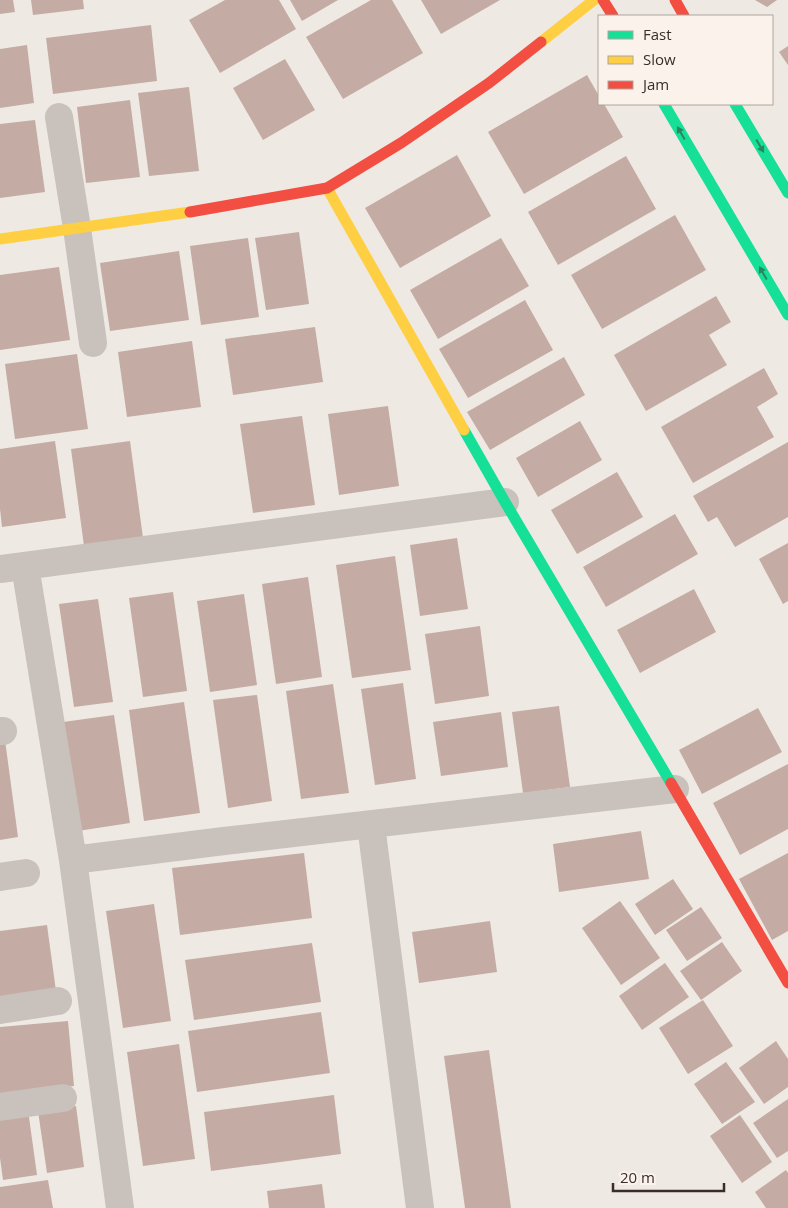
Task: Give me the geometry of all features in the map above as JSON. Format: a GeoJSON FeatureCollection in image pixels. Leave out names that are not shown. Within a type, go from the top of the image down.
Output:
{"type":"FeatureCollection","features":[{"type":"Feature","properties":{"kind":"street"},"geometry":{"type":"LineString","coordinates":[[0,239],[201,210],[327,188],[401,142],[489,83],[594,0]]}},
{"type":"Feature","properties":{"kind":"street"},"geometry":{"type":"LineString","coordinates":[[603,0],[612,15]]}},
{"type":"Feature","properties":{"kind":"street"},"geometry":{"type":"LineString","coordinates":[[675,0],[683,15]]}},
{"type":"Feature","properties":{"kind":"street"},"geometry":{"type":"LineString","coordinates":[[665,105],[788,315]]}},
{"type":"Feature","properties":{"kind":"street"},"geometry":{"type":"LineString","coordinates":[[737,105],[788,193]]}},
{"type":"Feature","properties":{"kind":"street"},"geometry":{"type":"LineString","coordinates":[[59,117],[93,343]]}},
{"type":"Feature","properties":{"kind":"street"},"geometry":{"type":"LineString","coordinates":[[327,188],[505,502],[788,983]]}},
{"type":"Feature","properties":{"kind":"street"},"geometry":{"type":"LineString","coordinates":[[120,1208],[72,860],[13,568],[505,502]]}},
{"type":"Feature","properties":{"kind":"street"},"geometry":{"type":"LineString","coordinates":[[72,860],[675,788]]}},
{"type":"Feature","properties":{"kind":"street"},"geometry":{"type":"LineString","coordinates":[[372,824],[420,1208]]}},
{"type":"Feature","properties":{"kind":"street"},"geometry":{"type":"LineString","coordinates":[[0,877],[26,873]]}},
{"type":"Feature","properties":{"kind":"street"},"geometry":{"type":"LineString","coordinates":[[0,1010],[58,1000]]}},
{"type":"Feature","properties":{"kind":"street"},"geometry":{"type":"LineString","coordinates":[[0,1107],[63,1098]]}},
{"type":"Feature","properties":{"kind":"building"},"geometry":{"type":"Polygon","coordinates":[[[0,0],[13,0],[15,12],[0,14],[0,0]]]}},
{"type":"Feature","properties":{"kind":"building"},"geometry":{"type":"Polygon","coordinates":[[[31,0],[83,0],[84,9],[33,15],[31,0]]]}},
{"type":"Feature","properties":{"kind":"building"},"geometry":{"type":"Polygon","coordinates":[[[225,0],[279,0],[296,29],[220,73],[189,20],[225,0]]]}},
{"type":"Feature","properties":{"kind":"building"},"geometry":{"type":"Polygon","coordinates":[[[290,0],[338,0],[302,21],[290,0]]]}},
{"type":"Feature","properties":{"kind":"building"},"geometry":{"type":"Polygon","coordinates":[[[371,0],[392,0],[423,53],[343,99],[306,37],[371,0]]]}},
{"type":"Feature","properties":{"kind":"building"},"geometry":{"type":"Polygon","coordinates":[[[421,0],[500,0],[441,34],[421,0]]]}},
{"type":"Feature","properties":{"kind":"building"},"geometry":{"type":"Polygon","coordinates":[[[755,0],[777,0],[767,7],[755,0]]]}},
{"type":"Feature","properties":{"kind":"building"},"geometry":{"type":"Polygon","coordinates":[[[151,25],[157,81],[53,94],[46,38],[151,25]]]}},
{"type":"Feature","properties":{"kind":"building"},"geometry":{"type":"Polygon","coordinates":[[[27,45],[34,103],[0,108],[0,49],[27,45]]]}},
{"type":"Feature","properties":{"kind":"building"},"geometry":{"type":"Polygon","coordinates":[[[788,46],[788,65],[779,52],[788,46]]]}},
{"type":"Feature","properties":{"kind":"building"},"geometry":{"type":"Polygon","coordinates":[[[285,59],[315,110],[263,140],[233,88],[285,59]]]}},
{"type":"Feature","properties":{"kind":"building"},"geometry":{"type":"Polygon","coordinates":[[[587,75],[598,94],[598,105],[605,105],[623,137],[524,194],[488,132],[587,75]]]}},
{"type":"Feature","properties":{"kind":"building"},"geometry":{"type":"Polygon","coordinates":[[[189,87],[199,171],[149,176],[138,93],[189,87]]]}},
{"type":"Feature","properties":{"kind":"building"},"geometry":{"type":"Polygon","coordinates":[[[130,100],[140,177],[86,183],[77,107],[130,100]]]}},
{"type":"Feature","properties":{"kind":"building"},"geometry":{"type":"Polygon","coordinates":[[[35,120],[45,192],[0,198],[0,124],[35,120]]]}},
{"type":"Feature","properties":{"kind":"building"},"geometry":{"type":"Polygon","coordinates":[[[457,155],[491,216],[400,268],[365,208],[457,155]]]}},
{"type":"Feature","properties":{"kind":"building"},"geometry":{"type":"Polygon","coordinates":[[[626,156],[656,209],[558,265],[528,212],[626,156]]]}},
{"type":"Feature","properties":{"kind":"building"},"geometry":{"type":"Polygon","coordinates":[[[675,215],[706,270],[602,329],[571,275],[675,215]]]}},
{"type":"Feature","properties":{"kind":"building"},"geometry":{"type":"Polygon","coordinates":[[[299,232],[309,304],[266,310],[255,238],[299,232]]]}},
{"type":"Feature","properties":{"kind":"building"},"geometry":{"type":"Polygon","coordinates":[[[248,238],[259,317],[201,325],[190,246],[248,238]]]}},
{"type":"Feature","properties":{"kind":"building"},"geometry":{"type":"Polygon","coordinates":[[[501,238],[529,286],[438,339],[410,290],[501,238]]]}},
{"type":"Feature","properties":{"kind":"building"},"geometry":{"type":"Polygon","coordinates":[[[179,251],[189,320],[110,331],[100,263],[179,251]]]}},
{"type":"Feature","properties":{"kind":"building"},"geometry":{"type":"Polygon","coordinates":[[[59,267],[70,340],[0,350],[0,275],[59,267]]]}},
{"type":"Feature","properties":{"kind":"building"},"geometry":{"type":"Polygon","coordinates":[[[716,296],[731,322],[709,335],[727,365],[646,411],[614,355],[716,296]]]}},
{"type":"Feature","properties":{"kind":"building"},"geometry":{"type":"Polygon","coordinates":[[[525,300],[553,350],[468,398],[439,349],[525,300]]]}},
{"type":"Feature","properties":{"kind":"building"},"geometry":{"type":"Polygon","coordinates":[[[315,327],[323,382],[233,395],[225,339],[315,327]]]}},
{"type":"Feature","properties":{"kind":"building"},"geometry":{"type":"Polygon","coordinates":[[[192,341],[201,407],[127,417],[118,352],[192,341]]]}},
{"type":"Feature","properties":{"kind":"building"},"geometry":{"type":"Polygon","coordinates":[[[77,354],[88,429],[15,439],[5,364],[77,354]]]}},
{"type":"Feature","properties":{"kind":"building"},"geometry":{"type":"Polygon","coordinates":[[[564,357],[585,395],[490,450],[467,412],[564,357]]]}},
{"type":"Feature","properties":{"kind":"building"},"geometry":{"type":"Polygon","coordinates":[[[764,368],[778,394],[757,407],[774,437],[693,483],[661,427],[764,368]]]}},
{"type":"Feature","properties":{"kind":"building"},"geometry":{"type":"Polygon","coordinates":[[[388,406],[399,486],[339,495],[328,414],[388,406]]]}},
{"type":"Feature","properties":{"kind":"building"},"geometry":{"type":"Polygon","coordinates":[[[302,416],[315,505],[253,513],[240,424],[302,416]]]}},
{"type":"Feature","properties":{"kind":"building"},"geometry":{"type":"Polygon","coordinates":[[[580,421],[602,460],[538,497],[516,458],[580,421]]]}},
{"type":"Feature","properties":{"kind":"building"},"geometry":{"type":"Polygon","coordinates":[[[55,441],[66,518],[2,527],[0,509],[0,449],[55,441]]]}},
{"type":"Feature","properties":{"kind":"building"},"geometry":{"type":"Polygon","coordinates":[[[130,441],[143,538],[84,546],[71,449],[130,441]]]}},
{"type":"Feature","properties":{"kind":"building"},"geometry":{"type":"Polygon","coordinates":[[[788,442],[788,517],[735,547],[717,517],[708,522],[693,496],[788,442]]]}},
{"type":"Feature","properties":{"kind":"building"},"geometry":{"type":"Polygon","coordinates":[[[617,472],[643,517],[577,554],[551,510],[617,472]]]}},
{"type":"Feature","properties":{"kind":"building"},"geometry":{"type":"Polygon","coordinates":[[[675,514],[698,554],[606,607],[583,567],[675,514]]]}},
{"type":"Feature","properties":{"kind":"building"},"geometry":{"type":"Polygon","coordinates":[[[457,538],[468,609],[420,616],[410,545],[457,538]]]}},
{"type":"Feature","properties":{"kind":"building"},"geometry":{"type":"Polygon","coordinates":[[[788,543],[788,601],[783,604],[759,559],[788,543]]]}},
{"type":"Feature","properties":{"kind":"building"},"geometry":{"type":"Polygon","coordinates":[[[395,556],[411,670],[352,678],[336,565],[395,556]]]}},
{"type":"Feature","properties":{"kind":"building"},"geometry":{"type":"Polygon","coordinates":[[[308,577],[322,677],[276,684],[262,584],[308,577]]]}},
{"type":"Feature","properties":{"kind":"building"},"geometry":{"type":"Polygon","coordinates":[[[694,589],[716,632],[640,673],[617,630],[694,589]]]}},
{"type":"Feature","properties":{"kind":"building"},"geometry":{"type":"Polygon","coordinates":[[[173,592],[187,691],[143,697],[129,598],[173,592]]]}},
{"type":"Feature","properties":{"kind":"building"},"geometry":{"type":"Polygon","coordinates":[[[244,594],[257,685],[210,692],[197,601],[244,594]]]}},
{"type":"Feature","properties":{"kind":"building"},"geometry":{"type":"Polygon","coordinates":[[[98,599],[113,702],[74,707],[59,604],[98,599]]]}},
{"type":"Feature","properties":{"kind":"building"},"geometry":{"type":"Polygon","coordinates":[[[480,626],[489,696],[435,704],[425,634],[480,626]]]}},
{"type":"Feature","properties":{"kind":"building"},"geometry":{"type":"Polygon","coordinates":[[[403,683],[416,779],[375,785],[361,689],[403,683]]]}},
{"type":"Feature","properties":{"kind":"building"},"geometry":{"type":"Polygon","coordinates":[[[333,684],[349,793],[301,799],[286,691],[333,684]]]}},
{"type":"Feature","properties":{"kind":"building"},"geometry":{"type":"Polygon","coordinates":[[[257,695],[272,801],[228,808],[213,700],[257,695]]]}},
{"type":"Feature","properties":{"kind":"building"},"geometry":{"type":"Polygon","coordinates":[[[184,702],[200,813],[144,821],[129,710],[184,702]]]}},
{"type":"Feature","properties":{"kind":"building"},"geometry":{"type":"Polygon","coordinates":[[[559,706],[570,787],[523,793],[512,712],[559,706]]]}},
{"type":"Feature","properties":{"kind":"building"},"geometry":{"type":"Polygon","coordinates":[[[758,708],[782,752],[702,794],[679,750],[758,708]]]}},
{"type":"Feature","properties":{"kind":"building"},"geometry":{"type":"Polygon","coordinates":[[[501,712],[508,767],[441,776],[433,722],[501,712]]]}},
{"type":"Feature","properties":{"kind":"building"},"geometry":{"type":"Polygon","coordinates":[[[114,715],[130,823],[71,832],[56,723],[114,715]]]}},
{"type":"Feature","properties":{"kind":"building"},"geometry":{"type":"Polygon","coordinates":[[[5,740],[18,837],[0,840],[0,741],[5,740]]]}},
{"type":"Feature","properties":{"kind":"building"},"geometry":{"type":"Polygon","coordinates":[[[788,764],[788,829],[740,855],[713,803],[788,764]]]}},
{"type":"Feature","properties":{"kind":"building"},"geometry":{"type":"Polygon","coordinates":[[[641,831],[649,879],[559,892],[553,844],[641,831]]]}},
{"type":"Feature","properties":{"kind":"building"},"geometry":{"type":"Polygon","coordinates":[[[304,853],[312,918],[180,935],[172,868],[304,853]]]}},
{"type":"Feature","properties":{"kind":"building"},"geometry":{"type":"Polygon","coordinates":[[[788,853],[788,931],[772,940],[739,879],[788,853]]]}},
{"type":"Feature","properties":{"kind":"building"},"geometry":{"type":"Polygon","coordinates":[[[673,879],[693,909],[655,935],[635,904],[673,879]]]}},
{"type":"Feature","properties":{"kind":"building"},"geometry":{"type":"Polygon","coordinates":[[[620,901],[660,958],[621,985],[582,928],[620,901]]]}},
{"type":"Feature","properties":{"kind":"building"},"geometry":{"type":"Polygon","coordinates":[[[154,904],[171,1021],[123,1028],[106,911],[154,904]]]}},
{"type":"Feature","properties":{"kind":"building"},"geometry":{"type":"Polygon","coordinates":[[[701,907],[722,938],[687,961],[666,930],[701,907]]]}},
{"type":"Feature","properties":{"kind":"building"},"geometry":{"type":"Polygon","coordinates":[[[490,921],[497,972],[419,983],[412,932],[490,921]]]}},
{"type":"Feature","properties":{"kind":"building"},"geometry":{"type":"Polygon","coordinates":[[[47,925],[56,991],[0,999],[0,931],[47,925]]]}},
{"type":"Feature","properties":{"kind":"building"},"geometry":{"type":"Polygon","coordinates":[[[722,942],[742,971],[701,1000],[680,971],[722,942]]]}},
{"type":"Feature","properties":{"kind":"building"},"geometry":{"type":"Polygon","coordinates":[[[312,943],[321,1002],[194,1020],[185,960],[312,943]]]}},
{"type":"Feature","properties":{"kind":"building"},"geometry":{"type":"Polygon","coordinates":[[[665,963],[689,997],[642,1030],[619,996],[665,963]]]}},
{"type":"Feature","properties":{"kind":"building"},"geometry":{"type":"Polygon","coordinates":[[[703,1000],[733,1046],[688,1074],[659,1028],[703,1000]]]}},
{"type":"Feature","properties":{"kind":"building"},"geometry":{"type":"Polygon","coordinates":[[[321,1012],[330,1073],[197,1092],[188,1031],[321,1012]]]}},
{"type":"Feature","properties":{"kind":"building"},"geometry":{"type":"Polygon","coordinates":[[[68,1021],[74,1086],[0,1094],[0,1027],[68,1021]]]}},
{"type":"Feature","properties":{"kind":"building"},"geometry":{"type":"Polygon","coordinates":[[[776,1041],[788,1059],[788,1087],[764,1104],[739,1068],[776,1041]]]}},
{"type":"Feature","properties":{"kind":"building"},"geometry":{"type":"Polygon","coordinates":[[[179,1044],[195,1159],[143,1166],[127,1052],[179,1044]]]}},
{"type":"Feature","properties":{"kind":"building"},"geometry":{"type":"Polygon","coordinates":[[[489,1050],[511,1208],[465,1208],[444,1056],[489,1050]]]}},
{"type":"Feature","properties":{"kind":"building"},"geometry":{"type":"Polygon","coordinates":[[[726,1062],[755,1102],[722,1124],[694,1084],[726,1062]]]}},
{"type":"Feature","properties":{"kind":"building"},"geometry":{"type":"Polygon","coordinates":[[[334,1095],[341,1154],[211,1171],[204,1112],[334,1095]]]}},
{"type":"Feature","properties":{"kind":"building"},"geometry":{"type":"Polygon","coordinates":[[[788,1099],[788,1151],[777,1158],[753,1123],[788,1099]]]}},
{"type":"Feature","properties":{"kind":"building"},"geometry":{"type":"Polygon","coordinates":[[[76,1106],[84,1167],[47,1173],[38,1111],[76,1106]]]}},
{"type":"Feature","properties":{"kind":"building"},"geometry":{"type":"Polygon","coordinates":[[[28,1110],[37,1175],[3,1180],[0,1158],[0,1114],[28,1110]]]}},
{"type":"Feature","properties":{"kind":"building"},"geometry":{"type":"Polygon","coordinates":[[[740,1115],[772,1162],[742,1183],[710,1136],[740,1115]]]}},
{"type":"Feature","properties":{"kind":"building"},"geometry":{"type":"Polygon","coordinates":[[[786,1170],[788,1173],[788,1208],[766,1208],[755,1192],[786,1170]]]}},
{"type":"Feature","properties":{"kind":"building"},"geometry":{"type":"Polygon","coordinates":[[[48,1180],[53,1208],[0,1208],[0,1187],[48,1180]]]}},
{"type":"Feature","properties":{"kind":"building"},"geometry":{"type":"Polygon","coordinates":[[[322,1184],[325,1208],[269,1208],[267,1191],[322,1184]]]}},
{"type":"Feature","properties":{"kind":"traffic: fast"},"geometry":{"type":"LineString","coordinates":[[665,105],[788,315]]}},
{"type":"Feature","properties":{"kind":"traffic: fast"},"geometry":{"type":"LineString","coordinates":[[736,105],[788,193]]}},
{"type":"Feature","properties":{"kind":"traffic: fast"},"geometry":{"type":"LineString","coordinates":[[464,430],[671,783]]}},
{"type":"Feature","properties":{"kind":"traffic: slow"},"geometry":{"type":"LineString","coordinates":[[541,42],[594,0]]}},
{"type":"Feature","properties":{"kind":"traffic: slow"},"geometry":{"type":"LineString","coordinates":[[327,188],[464,430]]}},
{"type":"Feature","properties":{"kind":"traffic: slow"},"geometry":{"type":"LineString","coordinates":[[0,239],[190,212]]}},
{"type":"Feature","properties":{"kind":"traffic: jam"},"geometry":{"type":"LineString","coordinates":[[603,0],[612,15]]}},
{"type":"Feature","properties":{"kind":"traffic: jam"},"geometry":{"type":"LineString","coordinates":[[675,0],[683,15]]}},
{"type":"Feature","properties":{"kind":"traffic: jam"},"geometry":{"type":"LineString","coordinates":[[190,212],[327,188],[401,143],[489,83],[541,42]]}},
{"type":"Feature","properties":{"kind":"traffic: jam"},"geometry":{"type":"LineString","coordinates":[[671,783],[788,983]]}}]}
